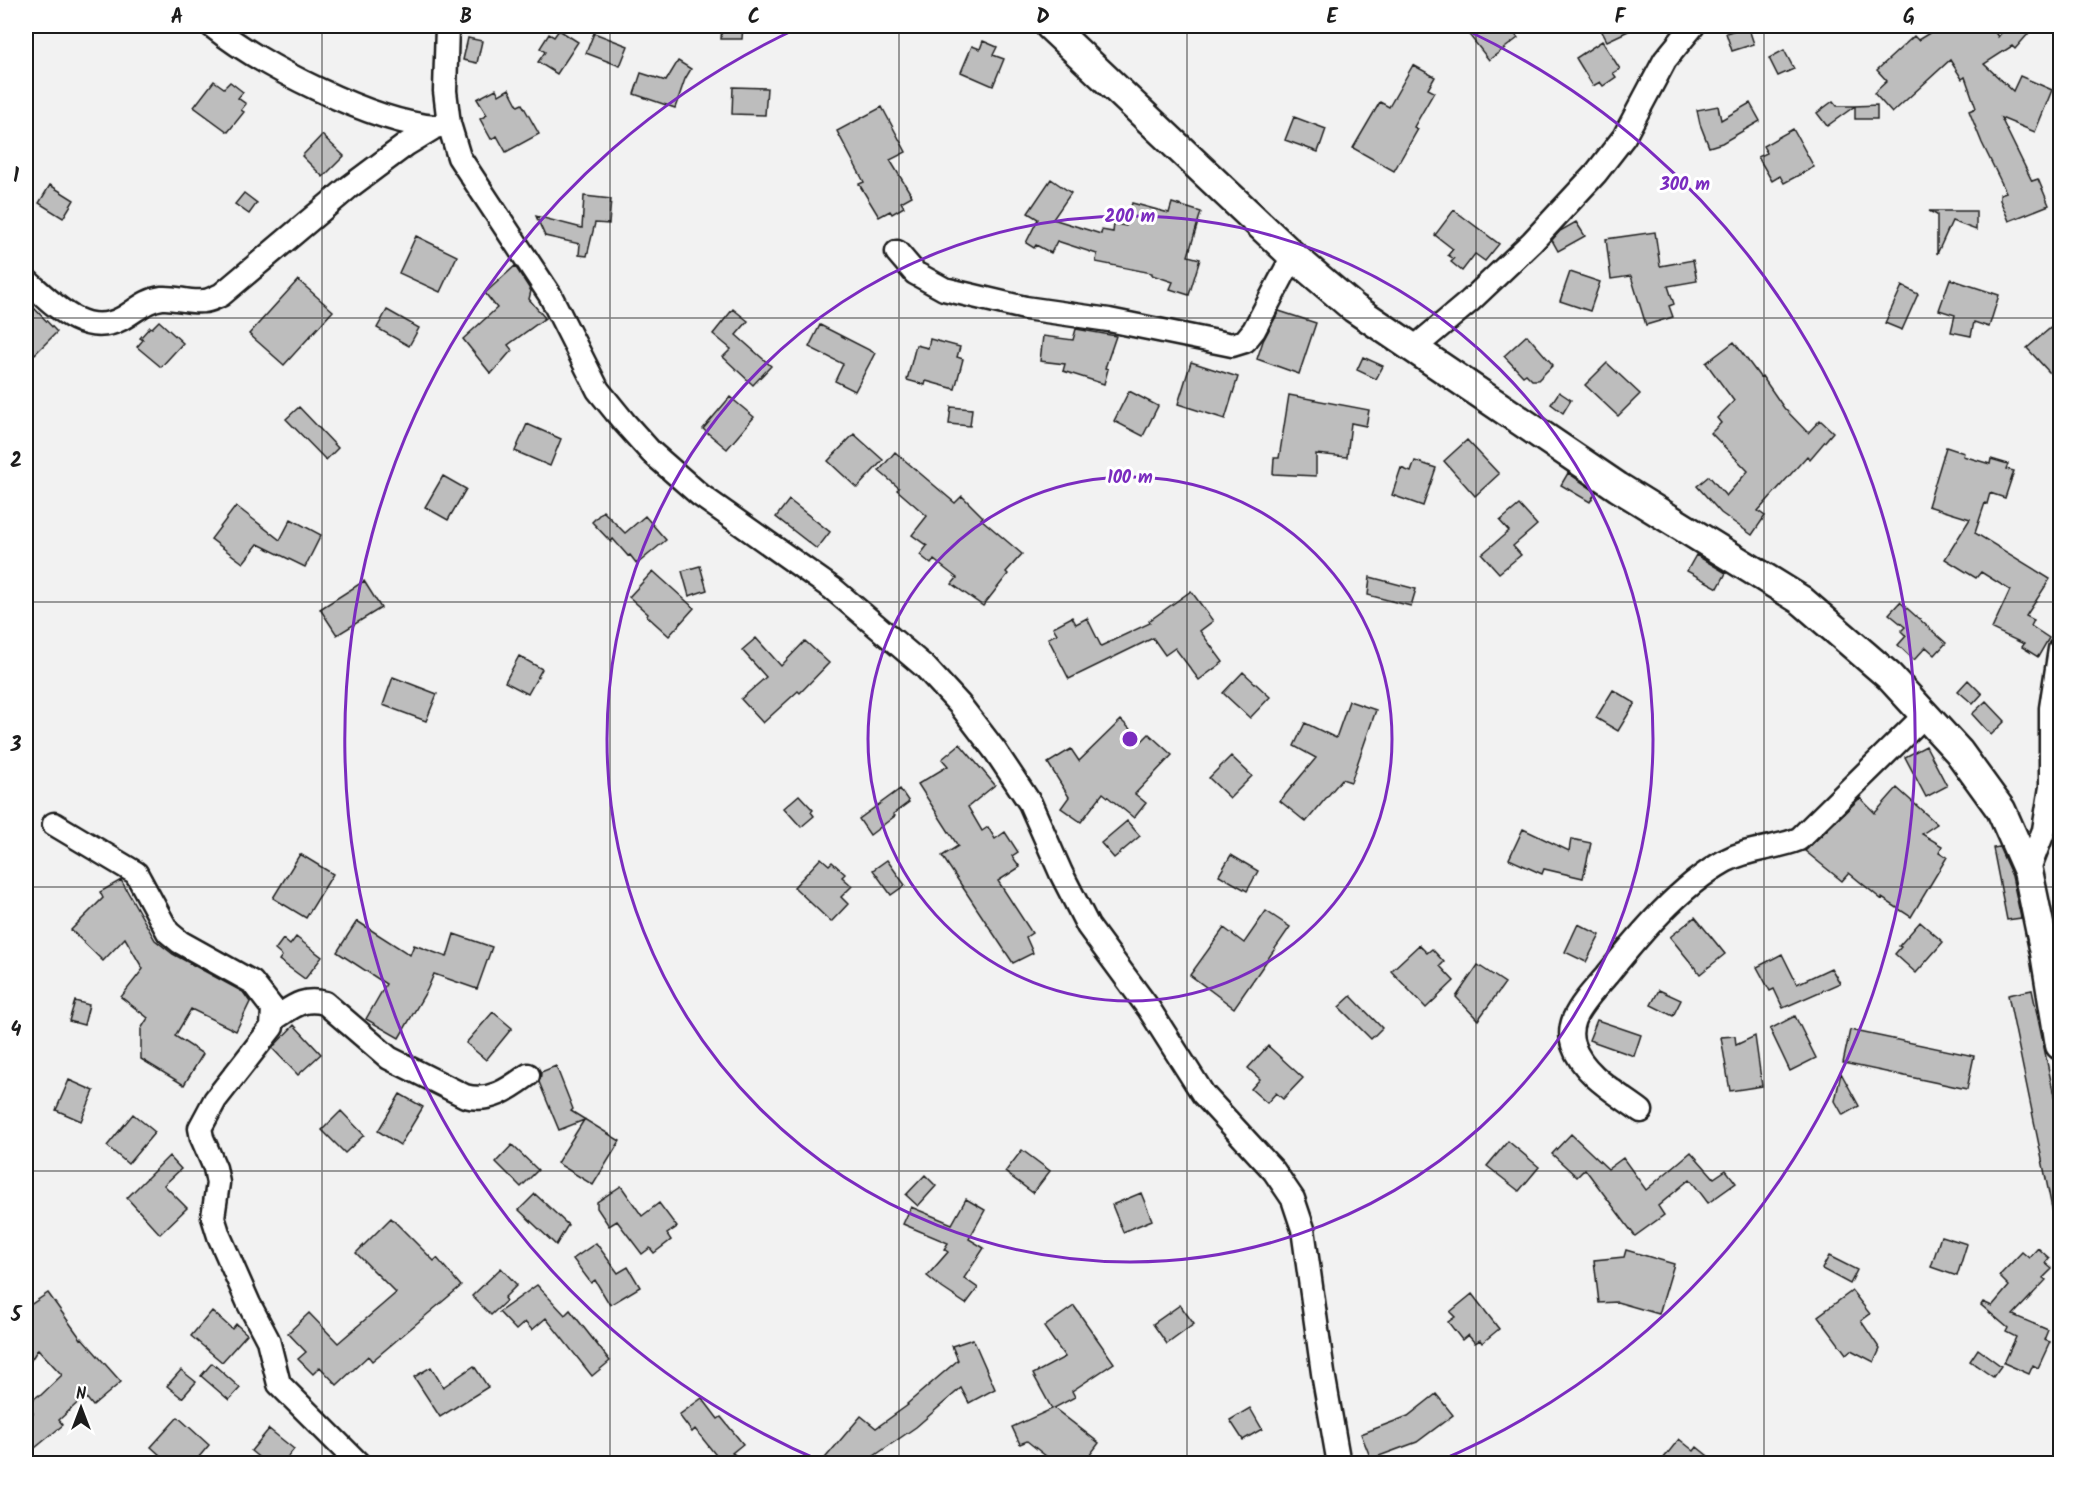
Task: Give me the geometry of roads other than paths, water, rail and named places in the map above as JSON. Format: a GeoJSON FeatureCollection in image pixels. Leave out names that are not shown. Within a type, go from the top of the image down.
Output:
{"type":"FeatureCollection","features":[{"type":"Feature","properties":{"kind":"main road"},"geometry":{"type":"LineString","coordinates":[[1050,26],[1293,256],[1354,308],[1618,487],[1801,600],[1889,676],[1959,752],[2001,810],[2028,871],[2058,1016],[2061,1045]]}},
{"type":"Feature","properties":{"kind":"street"},"geometry":{"type":"LineString","coordinates":[[212,26],[257,57],[363,108],[421,126],[442,126]]}},
{"type":"Feature","properties":{"kind":"street"},"geometry":{"type":"LineString","coordinates":[[447,26],[442,126],[459,157],[550,295],[598,390],[651,452],[700,495],[833,589],[927,669],[967,714],[1030,803],[1060,873],[1088,926],[1149,1010],[1203,1094],[1274,1171],[1293,1199],[1303,1229],[1323,1373],[1340,1464]]}},
{"type":"Feature","properties":{"kind":"street"},"geometry":{"type":"LineString","coordinates":[[1413,349],[1470,302],[1532,242],[1596,173],[1624,137],[1665,60],[1693,26]]}},
{"type":"Feature","properties":{"kind":"street"},"geometry":{"type":"LineString","coordinates":[[26,279],[67,315],[82,323],[102,325],[120,319],[142,304],[162,298],[204,302],[221,295],[348,188],[407,144],[442,126]]}},
{"type":"Feature","properties":{"kind":"street"},"geometry":{"type":"LineString","coordinates":[[897,252],[915,273],[944,289],[1026,308],[1109,320],[1233,345],[1245,341],[1254,330],[1293,256]]}},
{"type":"Feature","properties":{"kind":"street"},"geometry":{"type":"LineString","coordinates":[[2028,871],[2044,830],[2051,787],[2051,708],[2061,649]]}},
{"type":"Feature","properties":{"kind":"street"},"geometry":{"type":"LineString","coordinates":[[1641,1111],[1587,1070],[1573,1045],[1570,1030],[1575,1017],[1644,929],[1697,880],[1725,861],[1748,851],[1785,845],[1799,838],[1925,715]]}},
{"type":"Feature","properties":{"kind":"street"},"geometry":{"type":"LineString","coordinates":[[54,824],[136,873],[168,932],[180,942],[252,982],[273,1009],[272,1027],[215,1100],[200,1128],[215,1168],[218,1183],[213,1216],[219,1236],[249,1304],[268,1340],[279,1384],[358,1464]]}},
{"type":"Feature","properties":{"kind":"street"},"geometry":{"type":"LineString","coordinates":[[274,1019],[302,1001],[314,1000],[325,1003],[389,1058],[465,1096],[476,1099],[486,1099],[512,1087],[528,1075]]}}]}
